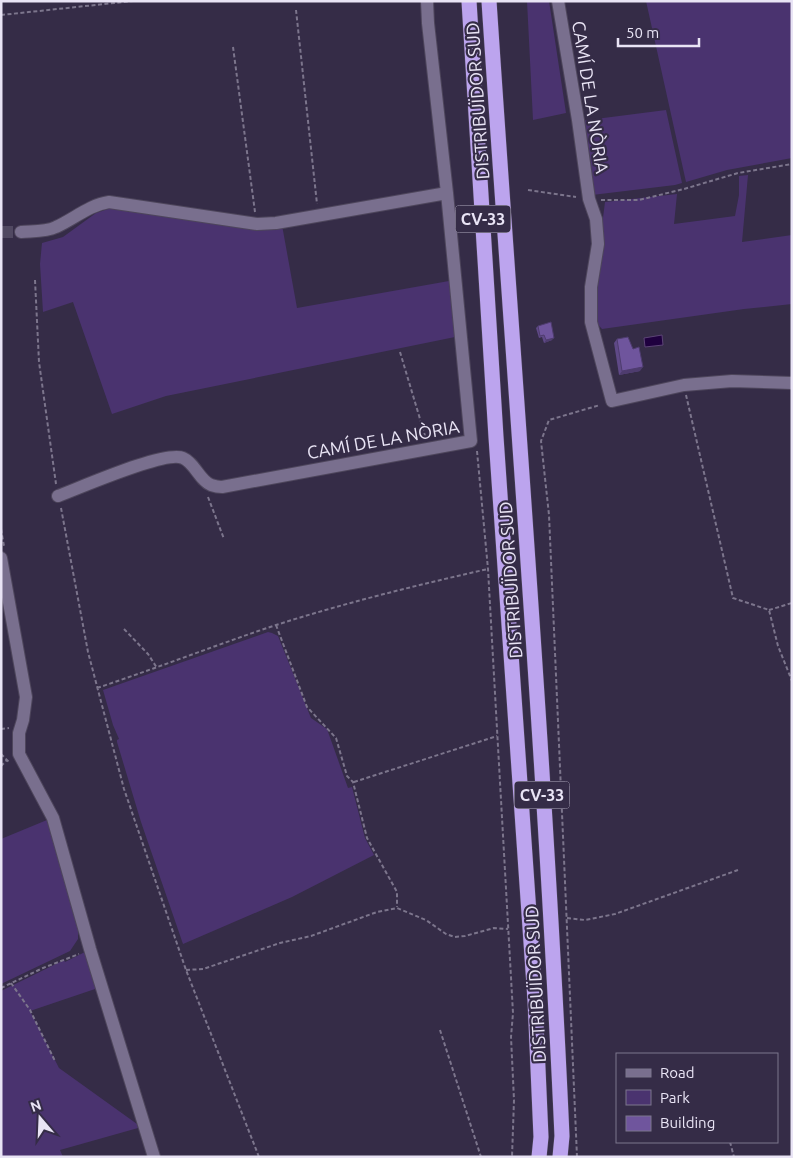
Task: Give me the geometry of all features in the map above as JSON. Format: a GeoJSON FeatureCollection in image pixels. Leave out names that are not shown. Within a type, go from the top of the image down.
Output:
{"type":"FeatureCollection","features":[{"type":"Feature","properties":{"kind":"highway"},"geometry":{"type":"LineString","coordinates":[[461,1],[468,90],[479,155]]}},
{"type":"Feature","properties":{"kind":"highway","name":"DISTRIBUÏDOR SUD"},"geometry":{"type":"LineString","coordinates":[[469,1],[496,437],[534,990],[542,1137],[538,1157]]}},
{"type":"Feature","properties":{"kind":"highway","name":"DISTRIBUÏDOR SUD"},"geometry":{"type":"LineString","coordinates":[[489,1],[556,1000],[562,1136],[560,1157]]}},
{"type":"Feature","properties":{"kind":"highway"},"geometry":{"type":"LineString","coordinates":[[498,140],[504,83],[499,1]]}},
{"type":"Feature","properties":{"kind":"street","name":"CAMÍ DE LA NÒRIA"},"geometry":{"type":"LineString","coordinates":[[58,496],[134,467],[170,458],[182,458],[192,465],[209,484],[222,487],[471,441],[427,1]]}},
{"type":"Feature","properties":{"kind":"street","name":"CAMÍ DE LA NÒRIA"},"geometry":{"type":"LineString","coordinates":[[558,1],[589,199],[596,219],[598,244],[591,287],[591,322],[612,401]]}},
{"type":"Feature","properties":{"kind":"street"},"geometry":{"type":"LineString","coordinates":[[21,232],[54,228],[99,203],[109,202],[256,224],[276,223],[447,193]]}},
{"type":"Feature","properties":{"kind":"street"},"geometry":{"type":"LineString","coordinates":[[612,401],[684,386],[732,382],[792,383]]}},
{"type":"Feature","properties":{"kind":"street"},"geometry":{"type":"LineString","coordinates":[[1,558],[26,697],[24,720],[19,733],[19,754],[53,818],[90,949],[154,1157]]}},
{"type":"Feature","properties":{"kind":"path"},"geometry":{"type":"LineString","coordinates":[[1,15],[133,1]]}},
{"type":"Feature","properties":{"kind":"path"},"geometry":{"type":"LineString","coordinates":[[296,10],[318,210],[316,216]]}},
{"type":"Feature","properties":{"kind":"path"},"geometry":{"type":"LineString","coordinates":[[233,48],[256,224]]}},
{"type":"Feature","properties":{"kind":"path"},"geometry":{"type":"LineString","coordinates":[[528,190],[589,199],[639,200],[738,173],[792,164]]}},
{"type":"Feature","properties":{"kind":"path"},"geometry":{"type":"LineString","coordinates":[[35,280],[39,362],[47,428],[58,496],[88,652],[97,688],[124,788],[186,970],[259,1157]]}},
{"type":"Feature","properties":{"kind":"path"},"geometry":{"type":"LineString","coordinates":[[400,352],[428,448]]}},
{"type":"Feature","properties":{"kind":"path"},"geometry":{"type":"LineString","coordinates":[[684,386],[733,598],[768,610],[792,603]]}},
{"type":"Feature","properties":{"kind":"path"},"geometry":{"type":"LineString","coordinates":[[577,1157],[549,516],[541,441],[549,420],[612,401]]}},
{"type":"Feature","properties":{"kind":"path"},"geometry":{"type":"LineString","coordinates":[[471,441],[478,452],[495,674],[513,1013],[511,1037],[514,1100],[512,1157]]}},
{"type":"Feature","properties":{"kind":"path"},"geometry":{"type":"LineString","coordinates":[[207,494],[224,539]]}},
{"type":"Feature","properties":{"kind":"path"},"geometry":{"type":"LineString","coordinates":[[97,688],[276,625],[415,586],[488,570]]}},
{"type":"Feature","properties":{"kind":"path"},"geometry":{"type":"LineString","coordinates":[[768,610],[778,646],[792,681]]}},
{"type":"Feature","properties":{"kind":"path"},"geometry":{"type":"LineString","coordinates":[[276,625],[307,707],[336,738],[347,776],[353,782],[367,838],[397,892],[397,908]]}},
{"type":"Feature","properties":{"kind":"path"},"geometry":{"type":"LineString","coordinates":[[124,629],[148,654],[157,668]]}},
{"type":"Feature","properties":{"kind":"path"},"geometry":{"type":"LineString","coordinates":[[353,782],[497,736]]}},
{"type":"Feature","properties":{"kind":"path"},"geometry":{"type":"LineString","coordinates":[[1,766],[7,760]]}},
{"type":"Feature","properties":{"kind":"path"},"geometry":{"type":"LineString","coordinates":[[567,918],[585,920],[615,914],[738,870]]}},
{"type":"Feature","properties":{"kind":"path"},"geometry":{"type":"LineString","coordinates":[[186,970],[203,969],[280,943],[311,936],[376,912],[397,908],[426,920],[446,934],[455,936],[465,936],[494,928],[508,929]]}},
{"type":"Feature","properties":{"kind":"path"},"geometry":{"type":"LineString","coordinates":[[1,988],[90,949]]}},
{"type":"Feature","properties":{"kind":"path"},"geometry":{"type":"LineString","coordinates":[[11,983],[30,1010],[55,1061]]}},
{"type":"Feature","properties":{"kind":"path"},"geometry":{"type":"LineString","coordinates":[[440,1030],[481,1157]]}},
{"type":"Feature","properties":{"kind":"path"},"geometry":{"type":"LineString","coordinates":[[730,1143],[734,1157]]}},
{"type":"Feature","properties":{"kind":"green space"},"geometry":{"type":"Polygon","coordinates":[[[527,1],[549,1],[566,113],[533,120],[527,1]]]}},
{"type":"Feature","properties":{"kind":"green space"},"geometry":{"type":"Polygon","coordinates":[[[646,1],[791,1],[792,158],[727,170],[686,182],[646,1]]]}},
{"type":"Feature","properties":{"kind":"green space"},"geometry":{"type":"Polygon","coordinates":[[[666,110],[682,183],[592,195],[580,121],[666,110]]]}},
{"type":"Feature","properties":{"kind":"green space"},"geometry":{"type":"Polygon","coordinates":[[[748,175],[742,242],[792,235],[792,304],[602,329],[595,321],[593,297],[605,202],[677,194],[674,224],[735,216],[739,195],[739,176],[748,175]]]}},
{"type":"Feature","properties":{"kind":"green space"},"geometry":{"type":"Polygon","coordinates":[[[108,209],[125,209],[282,225],[297,308],[449,281],[455,337],[166,396],[112,414],[73,302],[43,312],[40,264],[42,243],[63,237],[96,213],[108,209]]]}},
{"type":"Feature","properties":{"kind":"green space"},"geometry":{"type":"Polygon","coordinates":[[[268,632],[278,636],[311,718],[327,729],[348,788],[352,787],[365,838],[374,855],[292,897],[183,944],[141,822],[117,742],[119,739],[103,690],[268,632]]]}},
{"type":"Feature","properties":{"kind":"green space"},"geometry":{"type":"Polygon","coordinates":[[[47,820],[78,927],[78,939],[70,951],[1,984],[1,839],[47,820]]]}},
{"type":"Feature","properties":{"kind":"green space"},"geometry":{"type":"Polygon","coordinates":[[[87,951],[98,988],[30,1011],[59,1068],[137,1124],[138,1128],[60,1150],[63,1157],[1,1157],[1,991],[64,960],[65,962],[87,951]]]}},
{"type":"Feature","properties":{"kind":"shaded area"},"geometry":{"type":"Polygon","coordinates":[[[662,335],[663,345],[645,347],[644,338],[662,335]]]}},
{"type":"Feature","properties":{"kind":"building"},"geometry":{"type":"Polygon","coordinates":[[[551,322],[554,338],[546,340],[544,335],[540,336],[538,326],[551,322]]]}},
{"type":"Feature","properties":{"kind":"building"},"geometry":{"type":"Polygon","coordinates":[[[628,337],[633,349],[639,347],[643,367],[622,371],[617,339],[628,337]]]}},
{"type":"Feature","properties":{"kind":"tunnel"},"geometry":{"type":"LineString","coordinates":[[1,232],[21,232]]}}]}
